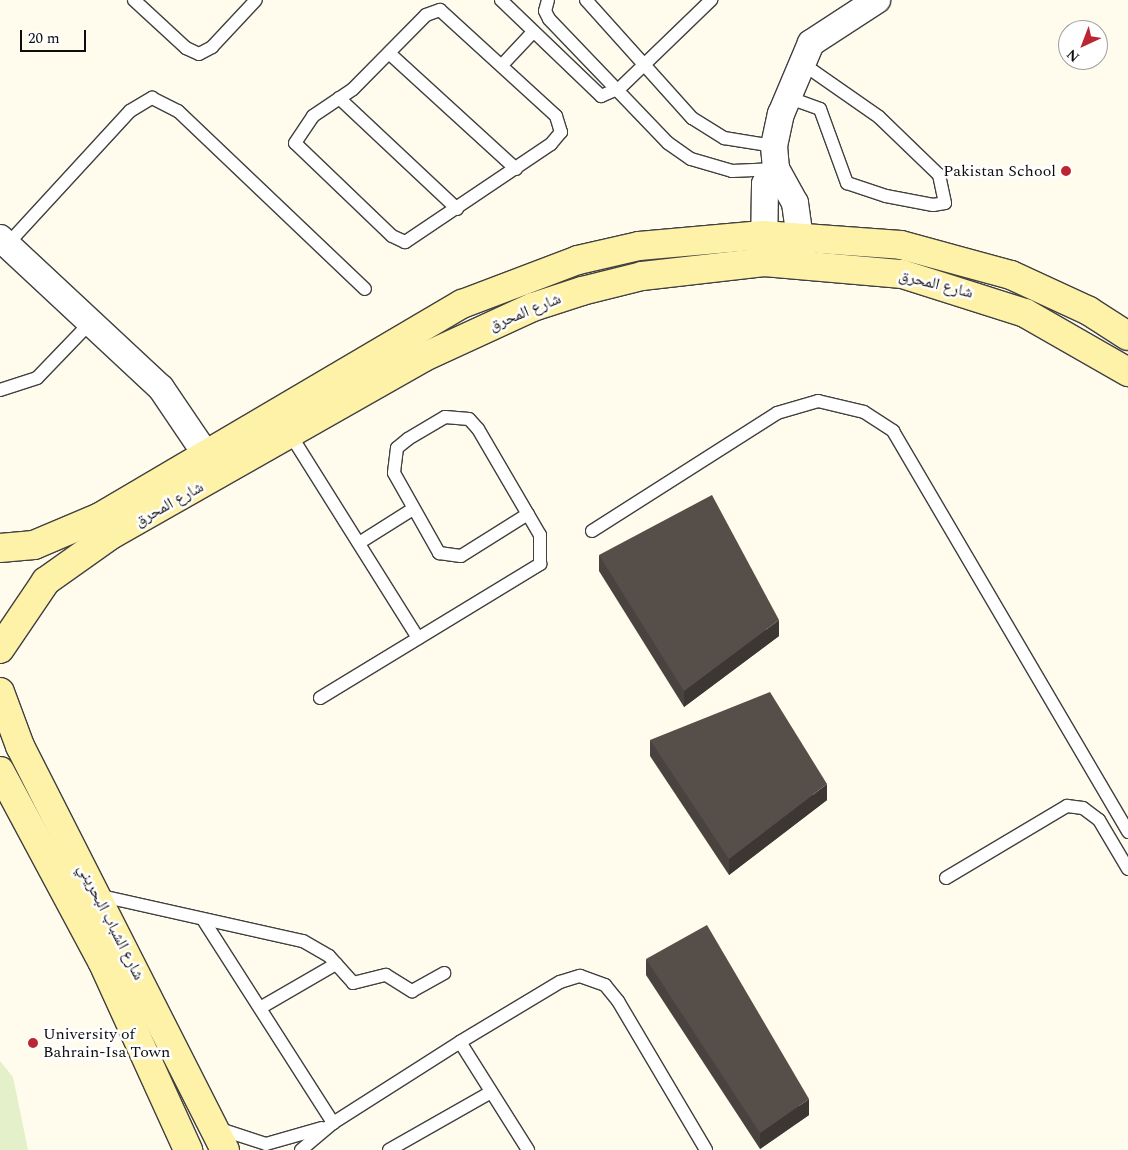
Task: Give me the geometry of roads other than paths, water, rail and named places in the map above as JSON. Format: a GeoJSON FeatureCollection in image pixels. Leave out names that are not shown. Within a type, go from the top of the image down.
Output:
{"type":"FeatureCollection","features":[{"type":"Feature","properties":{"kind":"street"},"geometry":{"type":"LineString","coordinates":[[764,262],[765,184],[775,158],[787,97],[798,68],[822,34],[877,0]]}},
{"type":"Feature","properties":{"kind":"street"},"geometry":{"type":"LineString","coordinates":[[775,158],[788,185],[803,236],[803,264]]}},
{"type":"Feature","properties":{"kind":"street","name":"شارع المحرق"},"geometry":{"type":"LineString","coordinates":[[0,548],[34,545],[63,535],[403,335],[519,279],[639,246],[763,235],[803,236],[901,245],[975,263],[1046,290],[1128,336]]}},
{"type":"Feature","properties":{"kind":"street"},"geometry":{"type":"LineString","coordinates":[[2,244],[161,388],[205,453]]}},
{"type":"Feature","properties":{"kind":"street","name":"شارع المحرق"},"geometry":{"type":"LineString","coordinates":[[0,649],[46,581],[82,554],[422,358],[533,306],[642,276],[764,262],[902,274],[985,296],[1064,332],[1128,372]]}},
{"type":"Feature","properties":{"kind":"street","name":"شارع الشباب البحريني"},"geometry":{"type":"LineString","coordinates":[[0,692],[20,746],[213,1123],[225,1150]]}},
{"type":"Feature","properties":{"kind":"street","name":"شارع الشباب البحريني"},"geometry":{"type":"LineString","coordinates":[[0,772],[102,961],[188,1150]]}},
{"type":"Feature","properties":{"kind":"street"},"geometry":{"type":"LineString","coordinates":[[0,807],[102,961]]}},
{"type":"Feature","properties":{"kind":"lane"},"geometry":{"type":"LineString","coordinates":[[134,0],[186,48],[199,54],[212,47],[256,0]]}},
{"type":"Feature","properties":{"kind":"lane"},"geometry":{"type":"LineString","coordinates":[[501,0],[594,93],[608,94],[620,88],[711,0]]}},
{"type":"Feature","properties":{"kind":"lane"},"geometry":{"type":"LineString","coordinates":[[548,0],[545,11],[549,19],[620,88],[668,143],[691,159],[732,171],[775,158]]}},
{"type":"Feature","properties":{"kind":"lane"},"geometry":{"type":"LineString","coordinates":[[586,0],[647,63],[692,118],[708,130],[746,144],[775,158]]}},
{"type":"Feature","properties":{"kind":"lane"},"geometry":{"type":"LineString","coordinates":[[440,10],[503,64],[561,124],[558,137],[516,169],[411,240],[398,241],[302,154],[295,142],[300,129],[339,98],[390,52],[426,15],[440,10]]}},
{"type":"Feature","properties":{"kind":"lane"},"geometry":{"type":"LineString","coordinates":[[503,64],[533,32]]}},
{"type":"Feature","properties":{"kind":"lane"},"geometry":{"type":"LineString","coordinates":[[390,52],[516,169]]}},
{"type":"Feature","properties":{"kind":"lane"},"geometry":{"type":"LineString","coordinates":[[787,97],[820,109],[847,183],[886,196],[933,205],[945,203],[940,174],[879,118],[813,71],[798,68]]}},
{"type":"Feature","properties":{"kind":"lane"},"geometry":{"type":"LineString","coordinates":[[2,244],[130,111],[152,98],[178,111],[366,289]]}},
{"type":"Feature","properties":{"kind":"lane"},"geometry":{"type":"LineString","coordinates":[[339,98],[457,209]]}},
{"type":"Feature","properties":{"kind":"lane"},"geometry":{"type":"LineString","coordinates":[[0,390],[37,378],[90,323]]}},
{"type":"Feature","properties":{"kind":"lane"},"geometry":{"type":"LineString","coordinates":[[592,531],[777,413],[818,401],[864,412],[893,431],[1128,832]]}},
{"type":"Feature","properties":{"kind":"lane"},"geometry":{"type":"LineString","coordinates":[[320,698],[540,564],[540,535],[528,514],[478,429],[457,415],[445,417],[397,448],[394,473],[439,553],[450,558],[461,556],[528,514]]}},
{"type":"Feature","properties":{"kind":"lane"},"geometry":{"type":"LineString","coordinates":[[290,434],[418,638]]}},
{"type":"Feature","properties":{"kind":"lane"},"geometry":{"type":"LineString","coordinates":[[359,543],[413,509]]}},
{"type":"Feature","properties":{"kind":"lane"},"geometry":{"type":"LineString","coordinates":[[946,878],[1067,806],[1083,808],[1099,820],[1128,869]]}},
{"type":"Feature","properties":{"kind":"lane"},"geometry":{"type":"LineString","coordinates":[[97,895],[204,921],[302,941],[321,949],[353,983],[386,975],[405,991],[444,973]]}},
{"type":"Feature","properties":{"kind":"lane"},"geometry":{"type":"LineString","coordinates":[[204,921],[333,1123]]}},
{"type":"Feature","properties":{"kind":"lane"},"geometry":{"type":"LineString","coordinates":[[260,1008],[336,964]]}},
{"type":"Feature","properties":{"kind":"lane"},"geometry":{"type":"LineString","coordinates":[[301,1150],[333,1123],[460,1042],[560,982],[580,976],[593,978],[605,985],[618,1001],[706,1150]]}},
{"type":"Feature","properties":{"kind":"lane"},"geometry":{"type":"LineString","coordinates":[[460,1042],[528,1150]]}},
{"type":"Feature","properties":{"kind":"lane"},"geometry":{"type":"LineString","coordinates":[[389,1150],[491,1092]]}},
{"type":"Feature","properties":{"kind":"lane"},"geometry":{"type":"LineString","coordinates":[[213,1123],[237,1138],[266,1144],[333,1123]]}},
{"type":"Feature","properties":{"kind":"place","name":"Pakistan School"},"geometry":{"type":"Point","coordinates":[1066,171]}},
{"type":"Feature","properties":{"kind":"place","name":"University of Bahrain-Isa Town"},"geometry":{"type":"Point","coordinates":[33,1043]}}]}
